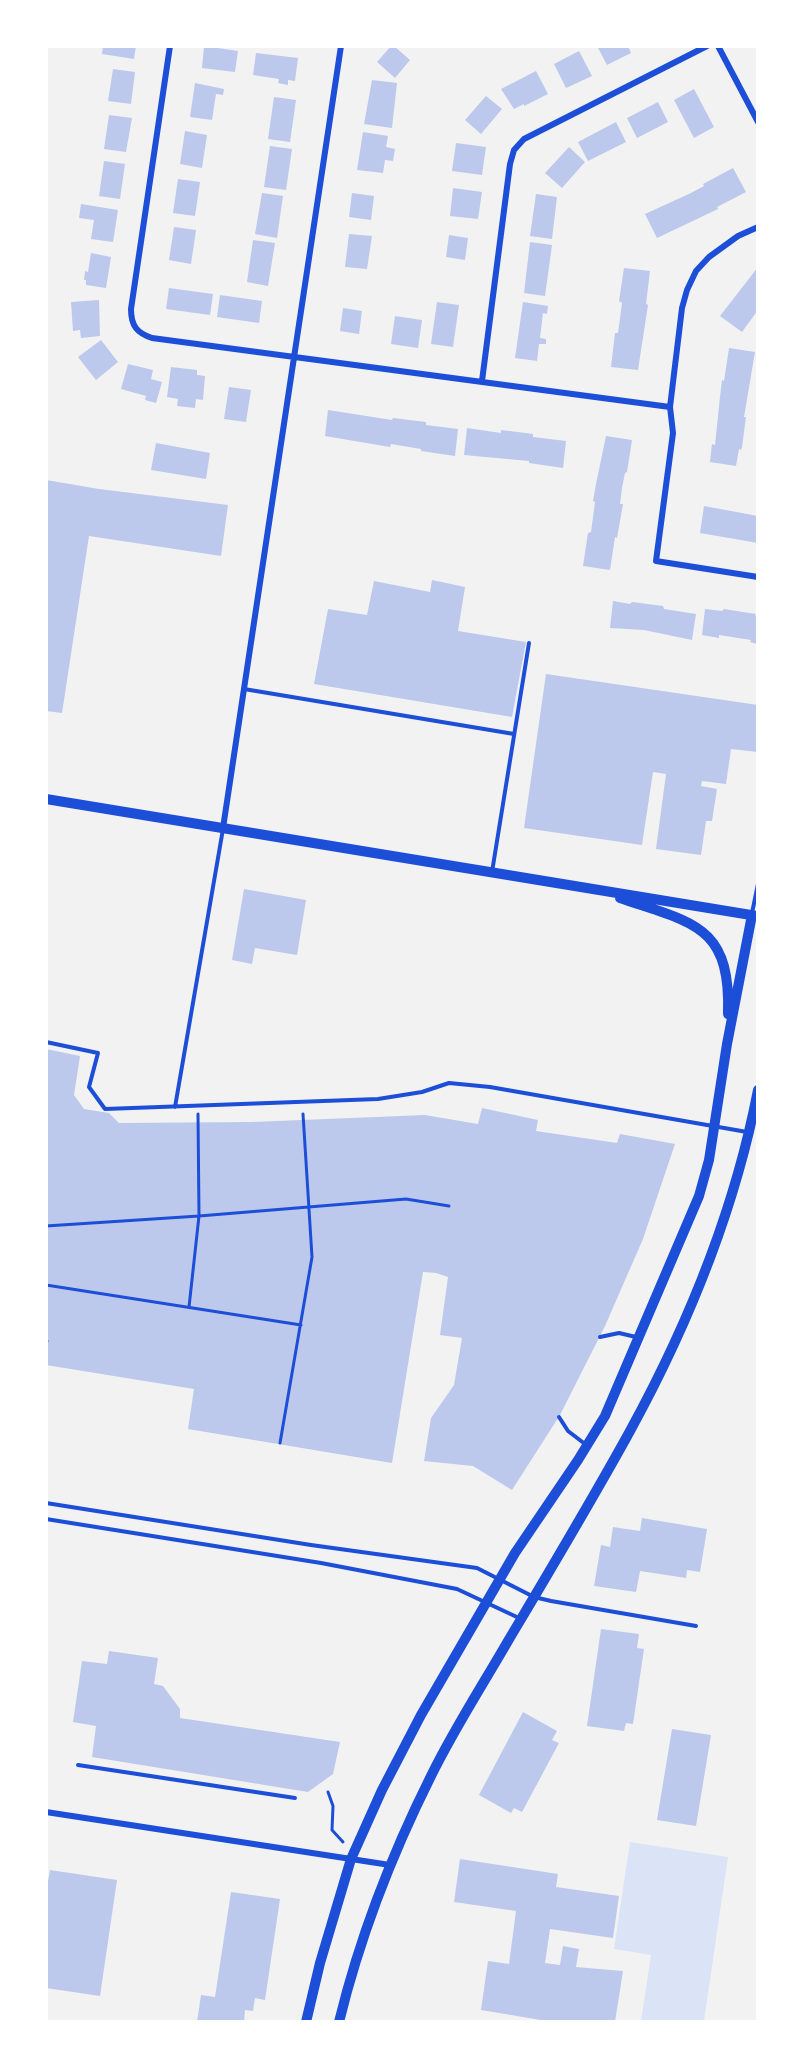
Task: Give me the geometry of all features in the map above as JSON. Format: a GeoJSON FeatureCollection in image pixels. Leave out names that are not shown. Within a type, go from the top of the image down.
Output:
{"type":"FeatureCollection","features":[{"type":"Feature","properties":{"kind":"main road"},"geometry":{"type":"LineString","coordinates":[[46,799],[755,916],[728,1044],[709,1160],[699,1196],[609,1407],[587,1445],[515,1553],[400,1755],[351,1859],[320,1963],[306,2022]]}},
{"type":"Feature","properties":{"kind":"main road"},"geometry":{"type":"LineString","coordinates":[[594,889],[699,928],[716,944],[721,954],[726,979],[729,1006],[728,1044]]}},
{"type":"Feature","properties":{"kind":"main road"},"geometry":{"type":"LineString","coordinates":[[339,2022],[358,1954],[390,1865],[432,1773],[630,1432],[662,1368],[706,1266],[730,1198],[749,1132],[758,1090]]}},
{"type":"Feature","properties":{"kind":"street"},"geometry":{"type":"LineString","coordinates":[[170,46],[131,320],[142,334],[152,338],[294,358],[670,406]]}},
{"type":"Feature","properties":{"kind":"street"},"geometry":{"type":"LineString","coordinates":[[224,828],[341,46]]}},
{"type":"Feature","properties":{"kind":"street"},"geometry":{"type":"LineString","coordinates":[[482,381],[510,164],[514,150],[524,139],[707,46]]}},
{"type":"Feature","properties":{"kind":"street"},"geometry":{"type":"LineString","coordinates":[[718,46],[758,122]]}},
{"type":"Feature","properties":{"kind":"street"},"geometry":{"type":"LineString","coordinates":[[758,227],[738,236],[709,257],[696,271],[682,308],[670,406],[673,433],[656,561],[758,577]]}},
{"type":"Feature","properties":{"kind":"street"},"geometry":{"type":"LineString","coordinates":[[46,1812],[390,1865]]}},
{"type":"Feature","properties":{"kind":"lane"},"geometry":{"type":"LineString","coordinates":[[492,872],[529,643]]}},
{"type":"Feature","properties":{"kind":"lane"},"geometry":{"type":"LineString","coordinates":[[244,689],[514,734]]}},
{"type":"Feature","properties":{"kind":"lane"},"geometry":{"type":"LineString","coordinates":[[175,1107],[224,828]]}},
{"type":"Feature","properties":{"kind":"lane"},"geometry":{"type":"LineString","coordinates":[[755,916],[758,884]]}},
{"type":"Feature","properties":{"kind":"lane"},"geometry":{"type":"LineString","coordinates":[[46,1042],[98,1053],[89,1087],[105,1109],[378,1099],[422,1092],[449,1083],[490,1087],[749,1132]]}},
{"type":"Feature","properties":{"kind":"lane"},"geometry":{"type":"LineString","coordinates":[[600,1337],[619,1333],[639,1338]]}},
{"type":"Feature","properties":{"kind":"lane"},"geometry":{"type":"LineString","coordinates":[[559,1417],[568,1431],[587,1445]]}},
{"type":"Feature","properties":{"kind":"lane"},"geometry":{"type":"LineString","coordinates":[[46,1503],[477,1569],[534,1597],[696,1626]]}},
{"type":"Feature","properties":{"kind":"lane"},"geometry":{"type":"LineString","coordinates":[[46,1519],[321,1563],[457,1589],[521,1619]]}},
{"type":"Feature","properties":{"kind":"lane"},"geometry":{"type":"LineString","coordinates":[[78,1765],[295,1798]]}},
{"type":"Feature","properties":{"kind":"path"},"geometry":{"type":"LineString","coordinates":[[189,1307],[199,1216],[198,1106]]}},
{"type":"Feature","properties":{"kind":"path"},"geometry":{"type":"LineString","coordinates":[[280,1443],[312,1257],[303,1114]]}},
{"type":"Feature","properties":{"kind":"path"},"geometry":{"type":"LineString","coordinates":[[46,1226],[406,1199],[449,1206]]}},
{"type":"Feature","properties":{"kind":"path"},"geometry":{"type":"LineString","coordinates":[[46,1285],[301,1325]]}},
{"type":"Feature","properties":{"kind":"path"},"geometry":{"type":"LineString","coordinates":[[328,1792],[333,1806],[332,1830],[343,1843]]}},
{"type":"Feature","properties":{"kind":"shaded area"},"geometry":{"type":"Polygon","coordinates":[[[630,1842],[728,1857],[704,2021],[641,2021],[651,1955],[614,1949],[630,1842]]]}},
{"type":"Feature","properties":{"kind":"building"},"geometry":{"type":"Polygon","coordinates":[[[103,46],[136,46],[134,59],[102,54],[103,46]]]}},
{"type":"Feature","properties":{"kind":"building"},"geometry":{"type":"Polygon","coordinates":[[[204,46],[238,51],[235,72],[202,68],[204,46]]]}},
{"type":"Feature","properties":{"kind":"building"},"geometry":{"type":"Polygon","coordinates":[[[391,46],[410,60],[395,78],[377,62],[391,46]]]}},
{"type":"Feature","properties":{"kind":"building"},"geometry":{"type":"Polygon","coordinates":[[[597,46],[628,46],[631,53],[607,65],[597,46]]]}},
{"type":"Feature","properties":{"kind":"building"},"geometry":{"type":"Polygon","coordinates":[[[579,51],[592,76],[566,88],[554,64],[579,51]]]}},
{"type":"Feature","properties":{"kind":"building"},"geometry":{"type":"Polygon","coordinates":[[[256,53],[298,58],[295,81],[288,80],[288,85],[278,83],[279,79],[253,75],[256,53]]]}},
{"type":"Feature","properties":{"kind":"building"},"geometry":{"type":"Polygon","coordinates":[[[113,69],[135,72],[131,104],[108,101],[113,69]]]}},
{"type":"Feature","properties":{"kind":"building"},"geometry":{"type":"Polygon","coordinates":[[[536,71],[548,94],[514,109],[501,89],[536,71]]]}},
{"type":"Feature","properties":{"kind":"building"},"geometry":{"type":"Polygon","coordinates":[[[372,80],[397,83],[392,128],[364,124],[372,80]]]}},
{"type":"Feature","properties":{"kind":"building"},"geometry":{"type":"Polygon","coordinates":[[[195,83],[224,89],[223,95],[216,94],[212,120],[190,117],[195,83]]]}},
{"type":"Feature","properties":{"kind":"building"},"geometry":{"type":"Polygon","coordinates":[[[694,89],[714,127],[694,138],[674,100],[694,89]]]}},
{"type":"Feature","properties":{"kind":"building"},"geometry":{"type":"Polygon","coordinates":[[[486,96],[502,109],[481,134],[465,120],[486,96]]]}},
{"type":"Feature","properties":{"kind":"building"},"geometry":{"type":"Polygon","coordinates":[[[274,97],[296,100],[290,142],[268,139],[274,97]]]}},
{"type":"Feature","properties":{"kind":"building"},"geometry":{"type":"Polygon","coordinates":[[[658,102],[668,122],[637,138],[627,118],[658,102]]]}},
{"type":"Feature","properties":{"kind":"building"},"geometry":{"type":"Polygon","coordinates":[[[109,115],[132,118],[126,152],[104,149],[109,115]]]}},
{"type":"Feature","properties":{"kind":"building"},"geometry":{"type":"Polygon","coordinates":[[[616,122],[626,142],[588,161],[578,142],[616,122]]]}},
{"type":"Feature","properties":{"kind":"building"},"geometry":{"type":"Polygon","coordinates":[[[185,131],[207,135],[202,168],[180,164],[185,131]]]}},
{"type":"Feature","properties":{"kind":"building"},"geometry":{"type":"Polygon","coordinates":[[[363,132],[388,136],[386,147],[395,149],[393,161],[385,160],[383,173],[357,170],[363,132]]]}},
{"type":"Feature","properties":{"kind":"building"},"geometry":{"type":"Polygon","coordinates":[[[456,143],[486,147],[482,175],[452,171],[456,143]]]}},
{"type":"Feature","properties":{"kind":"building"},"geometry":{"type":"Polygon","coordinates":[[[270,146],[292,149],[286,190],[264,187],[270,146]]]}},
{"type":"Feature","properties":{"kind":"building"},"geometry":{"type":"Polygon","coordinates":[[[569,147],[585,162],[562,188],[545,173],[569,147]]]}},
{"type":"Feature","properties":{"kind":"building"},"geometry":{"type":"Polygon","coordinates":[[[104,161],[125,164],[120,199],[99,196],[104,161]]]}},
{"type":"Feature","properties":{"kind":"building"},"geometry":{"type":"Polygon","coordinates":[[[733,168],[746,192],[717,207],[718,209],[657,238],[645,214],[691,193],[733,168]]]}},
{"type":"Feature","properties":{"kind":"building"},"geometry":{"type":"Polygon","coordinates":[[[178,179],[200,182],[195,216],[173,213],[178,179]]]}},
{"type":"Feature","properties":{"kind":"building"},"geometry":{"type":"Polygon","coordinates":[[[453,188],[482,192],[478,219],[450,216],[453,188]]]}},
{"type":"Feature","properties":{"kind":"building"},"geometry":{"type":"Polygon","coordinates":[[[262,193],[283,196],[277,238],[255,234],[262,193]]]}},
{"type":"Feature","properties":{"kind":"building"},"geometry":{"type":"Polygon","coordinates":[[[352,193],[374,196],[371,220],[349,217],[352,193]]]}},
{"type":"Feature","properties":{"kind":"building"},"geometry":{"type":"Polygon","coordinates":[[[536,194],[557,197],[552,239],[530,236],[536,194]]]}},
{"type":"Feature","properties":{"kind":"building"},"geometry":{"type":"Polygon","coordinates":[[[81,204],[118,210],[113,242],[91,239],[94,220],[79,218],[81,204]]]}},
{"type":"Feature","properties":{"kind":"building"},"geometry":{"type":"Polygon","coordinates":[[[174,227],[196,230],[191,264],[169,260],[174,227]]]}},
{"type":"Feature","properties":{"kind":"building"},"geometry":{"type":"Polygon","coordinates":[[[349,234],[372,236],[367,269],[345,267],[349,234]]]}},
{"type":"Feature","properties":{"kind":"building"},"geometry":{"type":"Polygon","coordinates":[[[449,235],[468,238],[465,260],[446,257],[449,235]]]}},
{"type":"Feature","properties":{"kind":"building"},"geometry":{"type":"Polygon","coordinates":[[[253,240],[275,243],[268,286],[247,282],[253,240]]]}},
{"type":"Feature","properties":{"kind":"building"},"geometry":{"type":"Polygon","coordinates":[[[530,242],[552,245],[545,296],[524,293],[530,242]]]}},
{"type":"Feature","properties":{"kind":"building"},"geometry":{"type":"Polygon","coordinates":[[[91,253],[111,257],[106,288],[86,285],[85,271],[88,272],[91,253]]]}},
{"type":"Feature","properties":{"kind":"building"},"geometry":{"type":"Polygon","coordinates":[[[758,267],[758,310],[742,332],[720,316],[758,267]]]}},
{"type":"Feature","properties":{"kind":"building"},"geometry":{"type":"Polygon","coordinates":[[[624,268],[650,271],[646,304],[648,305],[638,370],[611,367],[615,333],[618,333],[622,303],[619,301],[624,268]]]}},
{"type":"Feature","properties":{"kind":"building"},"geometry":{"type":"Polygon","coordinates":[[[169,288],[213,294],[210,315],[166,309],[169,288]]]}},
{"type":"Feature","properties":{"kind":"building"},"geometry":{"type":"Polygon","coordinates":[[[220,295],[262,301],[259,323],[217,317],[220,295]]]}},
{"type":"Feature","properties":{"kind":"building"},"geometry":{"type":"Polygon","coordinates":[[[99,300],[100,336],[81,338],[80,330],[73,331],[71,302],[99,300]]]}},
{"type":"Feature","properties":{"kind":"building"},"geometry":{"type":"Polygon","coordinates":[[[437,302],[459,305],[453,347],[431,344],[437,302]]]}},
{"type":"Feature","properties":{"kind":"building"},"geometry":{"type":"Polygon","coordinates":[[[523,302],[548,306],[547,314],[543,313],[540,338],[546,339],[546,344],[539,344],[537,361],[515,358],[523,302]]]}},
{"type":"Feature","properties":{"kind":"building"},"geometry":{"type":"Polygon","coordinates":[[[343,308],[362,311],[359,334],[340,331],[343,308]]]}},
{"type":"Feature","properties":{"kind":"building"},"geometry":{"type":"Polygon","coordinates":[[[395,316],[422,320],[418,348],[391,344],[395,316]]]}},
{"type":"Feature","properties":{"kind":"building"},"geometry":{"type":"Polygon","coordinates":[[[101,340],[118,362],[96,380],[78,357],[101,340]]]}},
{"type":"Feature","properties":{"kind":"building"},"geometry":{"type":"Polygon","coordinates":[[[729,348],[755,352],[744,417],[746,417],[742,447],[741,450],[739,449],[736,466],[710,462],[712,444],[715,445],[722,380],[724,381],[729,348]]]}},
{"type":"Feature","properties":{"kind":"building"},"geometry":{"type":"Polygon","coordinates":[[[128,364],[153,370],[151,379],[162,382],[156,403],[145,400],[146,396],[121,389],[128,364]]]}},
{"type":"Feature","properties":{"kind":"building"},"geometry":{"type":"Polygon","coordinates":[[[171,367],[197,370],[197,375],[205,376],[203,400],[196,399],[195,408],[177,406],[178,399],[167,397],[171,367]]]}},
{"type":"Feature","properties":{"kind":"building"},"geometry":{"type":"Polygon","coordinates":[[[229,387],[251,390],[246,422],[224,419],[229,387]]]}},
{"type":"Feature","properties":{"kind":"building"},"geometry":{"type":"Polygon","coordinates":[[[328,410],[392,420],[393,418],[426,422],[426,425],[458,429],[455,456],[391,444],[390,447],[325,436],[328,410]]]}},
{"type":"Feature","properties":{"kind":"building"},"geometry":{"type":"Polygon","coordinates":[[[467,428],[501,433],[501,430],[518,432],[533,434],[533,437],[566,441],[563,468],[529,463],[529,461],[464,455],[467,428]]]}},
{"type":"Feature","properties":{"kind":"building"},"geometry":{"type":"Polygon","coordinates":[[[606,436],[632,440],[622,488],[620,504],[623,504],[610,570],[583,566],[588,533],[591,532],[595,502],[593,501],[606,436]]]}},
{"type":"Feature","properties":{"kind":"building"},"geometry":{"type":"Polygon","coordinates":[[[156,443],[210,453],[206,479],[151,470],[156,443]]]}},
{"type":"Feature","properties":{"kind":"building"},"geometry":{"type":"Polygon","coordinates":[[[46,480],[228,505],[221,556],[89,536],[62,713],[46,711],[46,480]]]}},
{"type":"Feature","properties":{"kind":"building"},"geometry":{"type":"Polygon","coordinates":[[[704,506],[758,516],[758,543],[700,533],[704,506]]]}},
{"type":"Feature","properties":{"kind":"building"},"geometry":{"type":"Polygon","coordinates":[[[432,580],[465,587],[458,631],[526,642],[512,717],[314,684],[328,609],[367,615],[374,581],[430,592],[432,580]]]}},
{"type":"Feature","properties":{"kind":"building"},"geometry":{"type":"Polygon","coordinates":[[[613,601],[663,606],[664,609],[696,614],[692,640],[644,630],[610,628],[613,601]]]}},
{"type":"Feature","properties":{"kind":"building"},"geometry":{"type":"Polygon","coordinates":[[[705,609],[722,611],[724,609],[756,614],[755,616],[758,616],[758,644],[750,642],[751,640],[702,635],[705,609]]]}},
{"type":"Feature","properties":{"kind":"building"},"geometry":{"type":"Polygon","coordinates":[[[546,674],[758,705],[758,752],[731,749],[726,784],[702,781],[701,786],[717,789],[712,821],[706,821],[701,855],[656,849],[666,774],[653,772],[642,845],[524,828],[546,674]]]}},
{"type":"Feature","properties":{"kind":"building"},"geometry":{"type":"Polygon","coordinates":[[[244,889],[306,900],[297,955],[255,948],[252,964],[232,960],[244,889]]]}},
{"type":"Feature","properties":{"kind":"building"},"geometry":{"type":"Polygon","coordinates":[[[46,1049],[80,1056],[74,1095],[84,1109],[109,1113],[119,1123],[252,1122],[425,1115],[478,1124],[482,1108],[538,1120],[536,1131],[617,1143],[620,1134],[675,1144],[643,1239],[605,1326],[560,1415],[512,1490],[473,1466],[424,1461],[431,1418],[454,1385],[462,1338],[440,1335],[448,1277],[436,1273],[423,1272],[392,1463],[188,1429],[194,1389],[46,1365],[46,1049]]]}},
{"type":"Feature","properties":{"kind":"building"},"geometry":{"type":"Polygon","coordinates":[[[642,1518],[707,1529],[700,1572],[687,1570],[686,1578],[640,1571],[636,1592],[594,1586],[601,1545],[610,1547],[613,1527],[640,1531],[642,1518]]]}},
{"type":"Feature","properties":{"kind":"building"},"geometry":{"type":"Polygon","coordinates":[[[601,1629],[639,1634],[637,1648],[644,1649],[633,1724],[626,1723],[624,1731],[587,1726],[601,1629]]]}},
{"type":"Feature","properties":{"kind":"building"},"geometry":{"type":"Polygon","coordinates":[[[109,1651],[158,1658],[154,1684],[163,1686],[180,1709],[180,1718],[340,1742],[333,1774],[308,1792],[92,1757],[96,1726],[73,1722],[82,1661],[107,1664],[109,1651]]]}},
{"type":"Feature","properties":{"kind":"building"},"geometry":{"type":"Polygon","coordinates":[[[523,1712],[557,1731],[552,1740],[559,1743],[522,1812],[514,1808],[511,1813],[479,1795],[523,1712]]]}},
{"type":"Feature","properties":{"kind":"building"},"geometry":{"type":"Polygon","coordinates":[[[672,1729],[711,1735],[696,1826],[657,1820],[672,1729]]]}},
{"type":"Feature","properties":{"kind":"building"},"geometry":{"type":"Polygon","coordinates":[[[460,1859],[558,1874],[556,1887],[619,1896],[613,1938],[550,1929],[545,1963],[560,1965],[563,1946],[579,1949],[576,1967],[623,1971],[615,2022],[553,2022],[481,2010],[488,1961],[509,1964],[516,1911],[454,1902],[460,1859]]]}},
{"type":"Feature","properties":{"kind":"building"},"geometry":{"type":"Polygon","coordinates":[[[50,1870],[117,1880],[100,1996],[46,1988],[46,1892],[50,1870]]]}},
{"type":"Feature","properties":{"kind":"building"},"geometry":{"type":"Polygon","coordinates":[[[231,1892],[280,1899],[265,2000],[255,1998],[253,2011],[245,2010],[244,2022],[197,2022],[201,1995],[215,1997],[231,1892]]]}}]}
